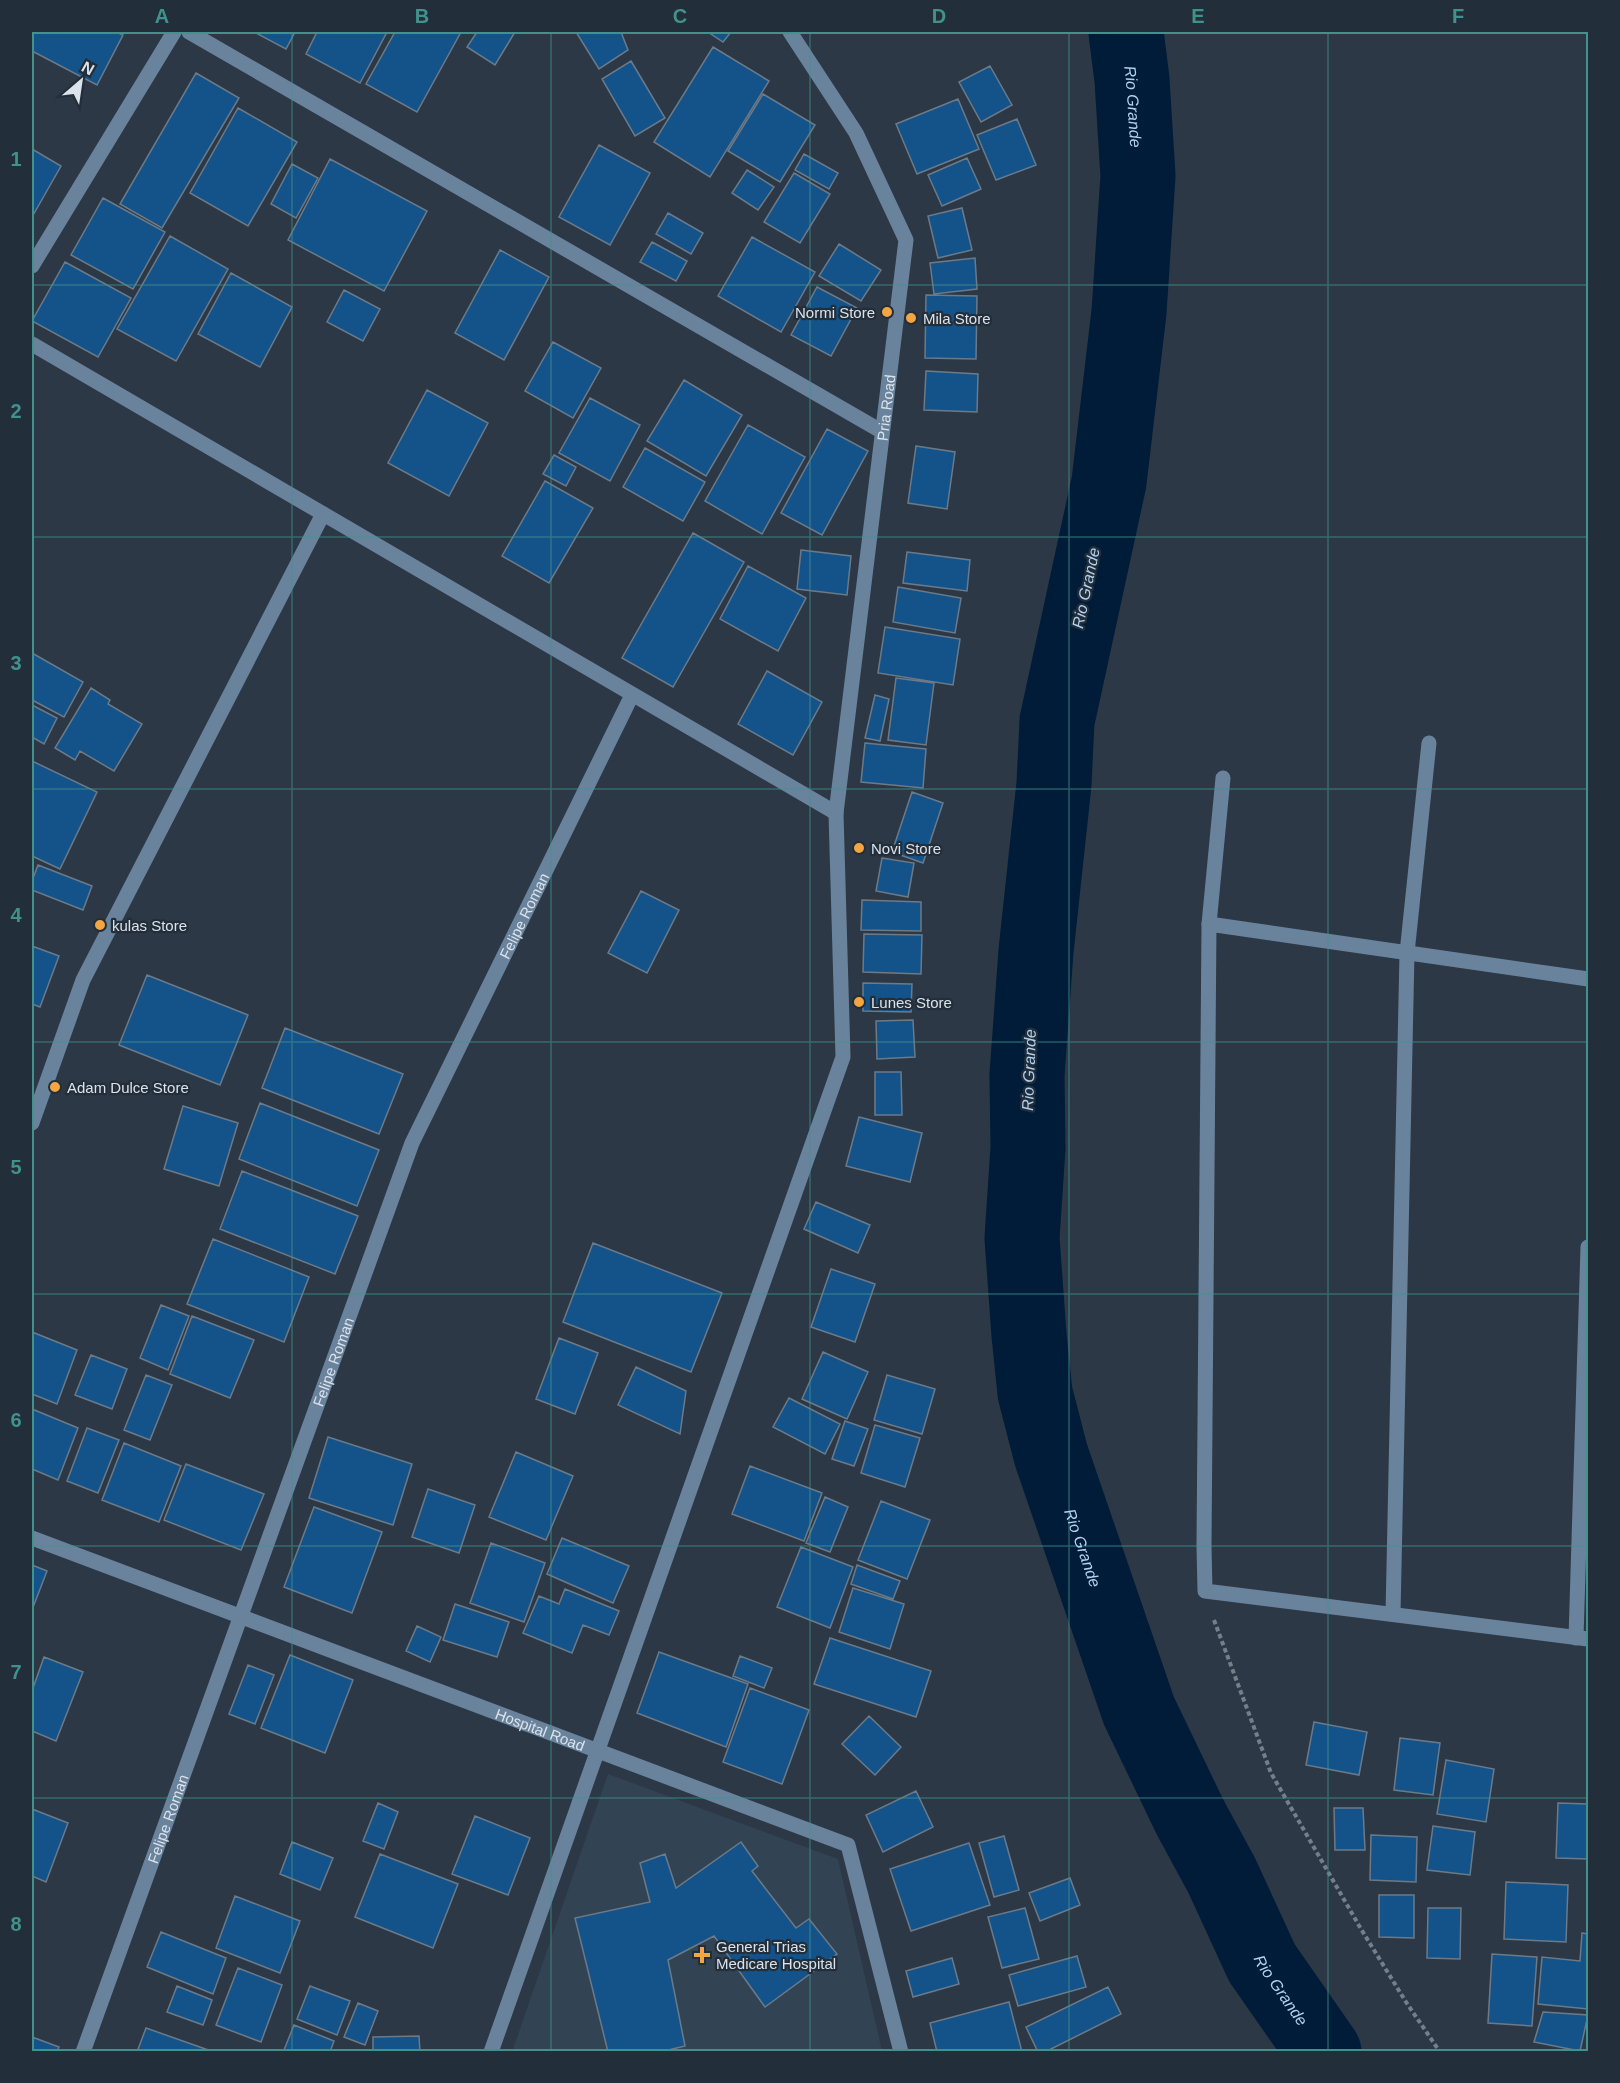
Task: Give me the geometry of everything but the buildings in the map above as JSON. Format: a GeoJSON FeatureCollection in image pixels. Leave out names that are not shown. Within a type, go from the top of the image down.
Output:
{"type":"FeatureCollection","features":[{"type":"Feature","properties":{"kind":"street"},"geometry":{"type":"LineString","coordinates":[[32,266],[174,32]]}},
{"type":"Feature","properties":{"kind":"street"},"geometry":{"type":"LineString","coordinates":[[189,32],[881,430]]}},
{"type":"Feature","properties":{"kind":"street","name":"Pria Road"},"geometry":{"type":"LineString","coordinates":[[491,2052],[843,1057],[836,813],[906,240],[856,133],[790,32]]}},
{"type":"Feature","properties":{"kind":"street"},"geometry":{"type":"LineString","coordinates":[[32,344],[836,813]]}},
{"type":"Feature","properties":{"kind":"street"},"geometry":{"type":"LineString","coordinates":[[32,1123],[83,980],[323,514]]}},
{"type":"Feature","properties":{"kind":"street","name":"Felipe Roman"},"geometry":{"type":"LineString","coordinates":[[83,2052],[412,1143],[632,695]]}},
{"type":"Feature","properties":{"kind":"street"},"geometry":{"type":"LineString","coordinates":[[1393,1614],[1407,953],[1430,743]]}},
{"type":"Feature","properties":{"kind":"street"},"geometry":{"type":"LineString","coordinates":[[1223,778],[1209,924],[1205,1591],[1582,1638],[1588,1247]]}},
{"type":"Feature","properties":{"kind":"street"},"geometry":{"type":"LineString","coordinates":[[1209,924],[1588,979]]}},
{"type":"Feature","properties":{"kind":"street","name":"Hospital Road"},"geometry":{"type":"LineString","coordinates":[[32,1538],[848,1845],[901,2052]]}},
{"type":"Feature","properties":{"kind":"path"},"geometry":{"type":"LineString","coordinates":[[1205,1591],[1221,1641],[1271,1773],[1361,1929],[1440,2052]]}},
{"type":"Feature","properties":{"kind":"shaded area","name":"General Trias Medicare Hospital"},"geometry":{"type":"Polygon","coordinates":[[[608,1774],[838,1859],[882,2051],[512,2052],[608,1774]]]}},
{"type":"Feature","properties":{"kind":"waterway","name":"Rio Grande"},"geometry":{"type":"LineString","coordinates":[[1126,32],[1132,80],[1138,176],[1129,312],[1109,482],[1057,721],[1054,784],[1036,951],[1027,1075],[1028,1148],[1022,1238],[1029,1335],[1035,1393],[1051,1455],[1139,1711],[1190,1817],[1222,1876],[1262,1963],[1324,2052]]}},
{"type":"Feature","properties":{"kind":"place","name":"Normi Store"},"geometry":{"type":"Point","coordinates":[887,312]}},
{"type":"Feature","properties":{"kind":"place","name":"Mila Store"},"geometry":{"type":"Point","coordinates":[911,318]}},
{"type":"Feature","properties":{"kind":"place","name":"Novi Store"},"geometry":{"type":"Point","coordinates":[859,848]}},
{"type":"Feature","properties":{"kind":"place","name":"kulas Store"},"geometry":{"type":"Point","coordinates":[100,925]}},
{"type":"Feature","properties":{"kind":"place","name":"Lunes Store"},"geometry":{"type":"Point","coordinates":[859,1002]}},
{"type":"Feature","properties":{"kind":"place","name":"Adam Dulce Store"},"geometry":{"type":"Point","coordinates":[55,1087]}},
{"type":"Feature","properties":{"kind":"place","name":"General Trias Medicare Hospital"},"geometry":{"type":"Point","coordinates":[702,1955]}}]}
